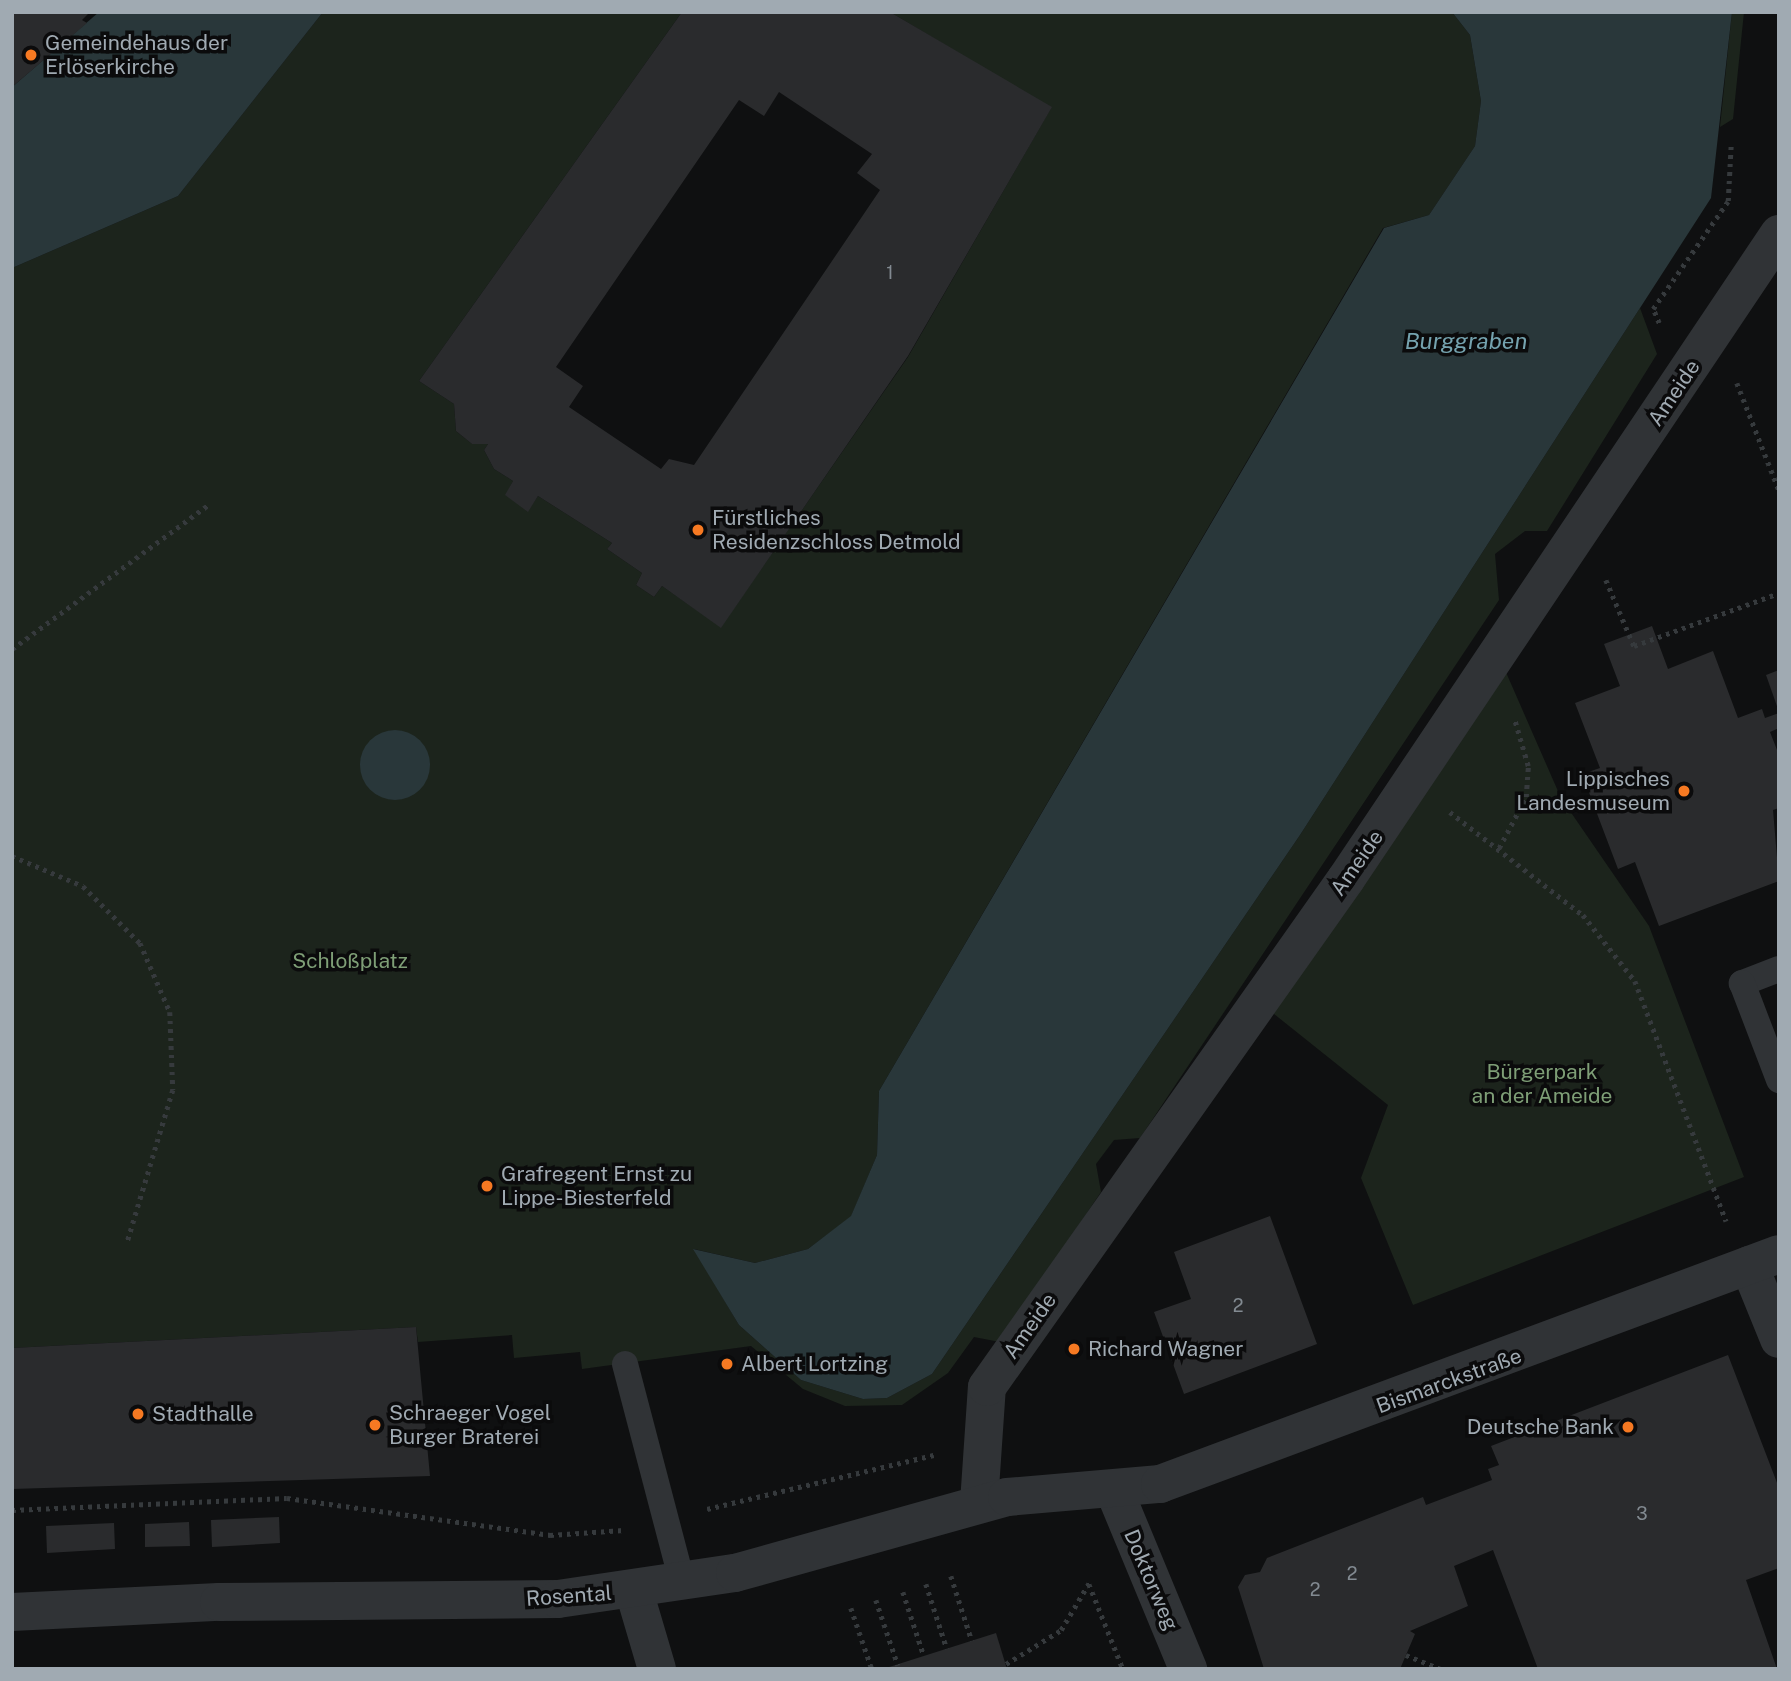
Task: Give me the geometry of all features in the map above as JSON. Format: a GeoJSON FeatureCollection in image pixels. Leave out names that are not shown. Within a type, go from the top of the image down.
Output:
{"type":"FeatureCollection","features":[{"type":"Feature","properties":{"kind":"street","name":"Ameide"},"geometry":{"type":"LineString","coordinates":[[979,1503],[987,1387],[1410,785],[1779,234]]}},
{"type":"Feature","properties":{"kind":"street"},"geometry":{"type":"LineString","coordinates":[[1764,1260],[1779,1339]]}},
{"type":"Feature","properties":{"kind":"street","name":"Bismarckstraße"},"geometry":{"type":"LineString","coordinates":[[1114,1490],[1209,1469],[1764,1260]]}},
{"type":"Feature","properties":{"kind":"street","name":"Rosental"},"geometry":{"type":"LineString","coordinates":[[12,1612],[219,1602],[558,1599],[634,1591],[682,1583],[979,1503],[1114,1490]]}},
{"type":"Feature","properties":{"kind":"street","name":"Doktorweg"},"geometry":{"type":"LineString","coordinates":[[1114,1490],[1188,1669]]}},
{"type":"Feature","properties":{"kind":"street"},"geometry":{"type":"LineString","coordinates":[[634,1591],[656,1669]]}},
{"type":"Feature","properties":{"kind":"lane"},"geometry":{"type":"LineString","coordinates":[[1779,969],[1742,983],[1779,1080]]}},
{"type":"Feature","properties":{"kind":"lane"},"geometry":{"type":"LineString","coordinates":[[625,1364],[682,1583]]}},
{"type":"Feature","properties":{"kind":"path"},"geometry":{"type":"LineString","coordinates":[[1685,377],[1653,309],[1728,201],[1731,143]]}},
{"type":"Feature","properties":{"kind":"path"},"geometry":{"type":"LineString","coordinates":[[1716,330],[1779,490]]}},
{"type":"Feature","properties":{"kind":"path"},"geometry":{"type":"LineString","coordinates":[[12,649],[207,506]]}},
{"type":"Feature","properties":{"kind":"path"},"geometry":{"type":"LineString","coordinates":[[1629,635],[1634,646],[1779,593]]}},
{"type":"Feature","properties":{"kind":"path"},"geometry":{"type":"LineString","coordinates":[[1489,666],[1528,766],[1525,797],[1499,848]]}},
{"type":"Feature","properties":{"kind":"path"},"geometry":{"type":"LineString","coordinates":[[1410,785],[1499,848],[1583,915],[1635,981],[1720,1210],[1764,1260]]}},
{"type":"Feature","properties":{"kind":"path"},"geometry":{"type":"LineString","coordinates":[[12,856],[83,886],[140,943],[170,1012],[173,1090],[128,1240]]}},
{"type":"Feature","properties":{"kind":"path"},"geometry":{"type":"LineString","coordinates":[[12,1510],[287,1498],[550,1535],[621,1531],[982,1444]]}},
{"type":"Feature","properties":{"kind":"path"},"geometry":{"type":"LineString","coordinates":[[951,1576],[972,1641]]}},
{"type":"Feature","properties":{"kind":"path"},"geometry":{"type":"LineString","coordinates":[[1006,1664],[1061,1630],[1089,1583],[1123,1669]]}},
{"type":"Feature","properties":{"kind":"path"},"geometry":{"type":"LineString","coordinates":[[926,1584],[947,1649]]}},
{"type":"Feature","properties":{"kind":"path"},"geometry":{"type":"LineString","coordinates":[[902,1592],[924,1656]]}},
{"type":"Feature","properties":{"kind":"path"},"geometry":{"type":"LineString","coordinates":[[876,1601],[898,1665]]}},
{"type":"Feature","properties":{"kind":"path"},"geometry":{"type":"LineString","coordinates":[[851,1608],[872,1669]]}},
{"type":"Feature","properties":{"kind":"path"},"geometry":{"type":"LineString","coordinates":[[1406,1655],[1440,1669]]}},
{"type":"Feature","properties":{"kind":"green space","name":"Schloßplatz"},"geometry":{"type":"Polygon","coordinates":[[[323,12],[682,12],[419,381],[454,404],[456,431],[472,444],[488,444],[484,450],[494,469],[513,481],[506,495],[528,511],[538,496],[612,543],[607,549],[642,573],[636,585],[654,597],[662,586],[721,627],[908,357],[1051,108],[890,12],[1452,12],[1470,35],[1481,101],[1475,146],[1429,215],[1383,228],[879,1091],[877,1155],[851,1217],[808,1249],[755,1263],[694,1249],[739,1325],[801,1380],[863,1399],[887,1398],[932,1374],[1300,835],[1640,308],[1657,354],[1547,531],[1525,531],[1495,554],[1499,600],[1140,1138],[1114,1140],[1096,1164],[1101,1192],[1000,1342],[974,1337],[948,1373],[902,1405],[845,1406],[803,1389],[751,1346],[582,1369],[580,1352],[514,1358],[512,1335],[418,1342],[416,1327],[12,1348],[12,268],[178,196],[323,12]]]}},
{"type":"Feature","properties":{"kind":"green space"},"geometry":{"type":"Polygon","coordinates":[[[1732,12],[1744,12],[1733,119],[1720,127],[1732,12]]]}},
{"type":"Feature","properties":{"kind":"green space","name":"Bürgerpark an der Ameide"},"geometry":{"type":"Polygon","coordinates":[[[1498,654],[1561,798],[1649,926],[1744,1177],[1413,1305],[1361,1178],[1388,1105],[1259,1002],[1498,654]]]}},
{"type":"Feature","properties":{"kind":"water"},"geometry":{"type":"Polygon","coordinates":[[[99,12],[323,12],[178,196],[12,268],[12,87],[99,12]]]}},
{"type":"Feature","properties":{"kind":"water","name":"Burggraben"},"geometry":{"type":"Polygon","coordinates":[[[1452,12],[1732,12],[1711,198],[1300,835],[932,1374],[887,1398],[863,1399],[801,1380],[739,1325],[693,1249],[755,1263],[808,1249],[851,1216],[877,1155],[879,1091],[1384,228],[1429,215],[1475,146],[1481,101],[1470,35],[1452,12]]]}},
{"type":"Feature","properties":{"kind":"water"},"geometry":{"type":"Polygon","coordinates":[[[395,730],[414,736],[424,746],[430,765],[424,784],[414,794],[395,800],[376,794],[366,784],[360,765],[366,746],[376,736],[395,730]]]}},
{"type":"Feature","properties":{"kind":"building","name":"Gemeindehaus der Erlöserkirche"},"geometry":{"type":"Polygon","coordinates":[[[12,12],[90,12],[82,20],[87,23],[12,87],[12,12]]]}},
{"type":"Feature","properties":{"kind":"building","name":"Fürstliches Residenzschloss Detmold"},"geometry":{"type":"Polygon","coordinates":[[[682,12],[890,12],[1052,107],[908,356],[721,628],[662,586],[654,597],[636,585],[642,573],[607,549],[612,543],[538,496],[528,512],[505,495],[513,481],[494,469],[484,450],[488,444],[472,444],[456,431],[454,404],[419,381],[682,12]],[[779,92],[764,116],[739,100],[556,367],[583,386],[569,407],[661,469],[669,459],[694,465],[880,190],[857,173],[872,154],[779,92]]]}},
{"type":"Feature","properties":{"kind":"building","name":"Lippisches Landesmuseum"},"geometry":{"type":"Polygon","coordinates":[[[1652,626],[1668,669],[1713,651],[1738,718],[1762,709],[1765,718],[1779,713],[1779,728],[1770,732],[1779,755],[1779,808],[1773,810],[1779,881],[1659,926],[1635,862],[1618,869],[1582,774],[1600,768],[1575,703],[1620,686],[1604,644],[1652,626]]]}},
{"type":"Feature","properties":{"kind":"building"},"geometry":{"type":"Polygon","coordinates":[[[1779,670],[1779,709],[1778,709],[1766,675],[1779,670]]]}},
{"type":"Feature","properties":{"kind":"building"},"geometry":{"type":"Polygon","coordinates":[[[1270,1216],[1317,1344],[1184,1394],[1154,1312],[1191,1299],[1174,1252],[1270,1216]]]}},
{"type":"Feature","properties":{"kind":"building"},"geometry":{"type":"Polygon","coordinates":[[[416,1327],[430,1476],[12,1489],[12,1348],[416,1327]]]}},
{"type":"Feature","properties":{"kind":"building"},"geometry":{"type":"Polygon","coordinates":[[[1728,1355],[1779,1488],[1779,1568],[1746,1580],[1777,1669],[1538,1669],[1493,1550],[1454,1566],[1468,1606],[1410,1631],[1415,1634],[1400,1669],[1264,1669],[1238,1587],[1245,1575],[1260,1572],[1267,1558],[1423,1497],[1426,1505],[1492,1480],[1488,1469],[1499,1465],[1491,1446],[1728,1355]]]}},
{"type":"Feature","properties":{"kind":"building"},"geometry":{"type":"Polygon","coordinates":[[[279,1517],[280,1543],[212,1547],[211,1520],[279,1517]]]}},
{"type":"Feature","properties":{"kind":"building"},"geometry":{"type":"Polygon","coordinates":[[[189,1522],[190,1546],[145,1547],[145,1524],[189,1522]]]}},
{"type":"Feature","properties":{"kind":"building"},"geometry":{"type":"Polygon","coordinates":[[[114,1523],[115,1549],[47,1553],[46,1526],[114,1523]]]}},
{"type":"Feature","properties":{"kind":"building"},"geometry":{"type":"Polygon","coordinates":[[[996,1633],[1007,1669],[886,1669],[886,1668],[996,1633]]]}},
{"type":"Feature","properties":{"kind":"place","name":"Gemeindehaus der Erlöserkirche"},"geometry":{"type":"Point","coordinates":[31,55]}},
{"type":"Feature","properties":{"kind":"place","name":"Fürstliches Residenzschloss Detmold"},"geometry":{"type":"Point","coordinates":[698,530]}},
{"type":"Feature","properties":{"kind":"place","name":"Lippisches Landesmuseum"},"geometry":{"type":"Point","coordinates":[1684,791]}},
{"type":"Feature","properties":{"kind":"place","name":"Grafregent Ernst zu Lippe-Biesterfeld"},"geometry":{"type":"Point","coordinates":[487,1186]}},
{"type":"Feature","properties":{"kind":"place","name":"Richard Wagner"},"geometry":{"type":"Point","coordinates":[1074,1349]}},
{"type":"Feature","properties":{"kind":"place","name":"Albert Lortzing"},"geometry":{"type":"Point","coordinates":[727,1364]}},
{"type":"Feature","properties":{"kind":"place","name":"Stadthalle"},"geometry":{"type":"Point","coordinates":[138,1414]}},
{"type":"Feature","properties":{"kind":"place","name":"Schraeger Vogel Burger Braterei"},"geometry":{"type":"Point","coordinates":[375,1425]}},
{"type":"Feature","properties":{"kind":"place","name":"Deutsche Bank"},"geometry":{"type":"Point","coordinates":[1628,1427]}}]}
